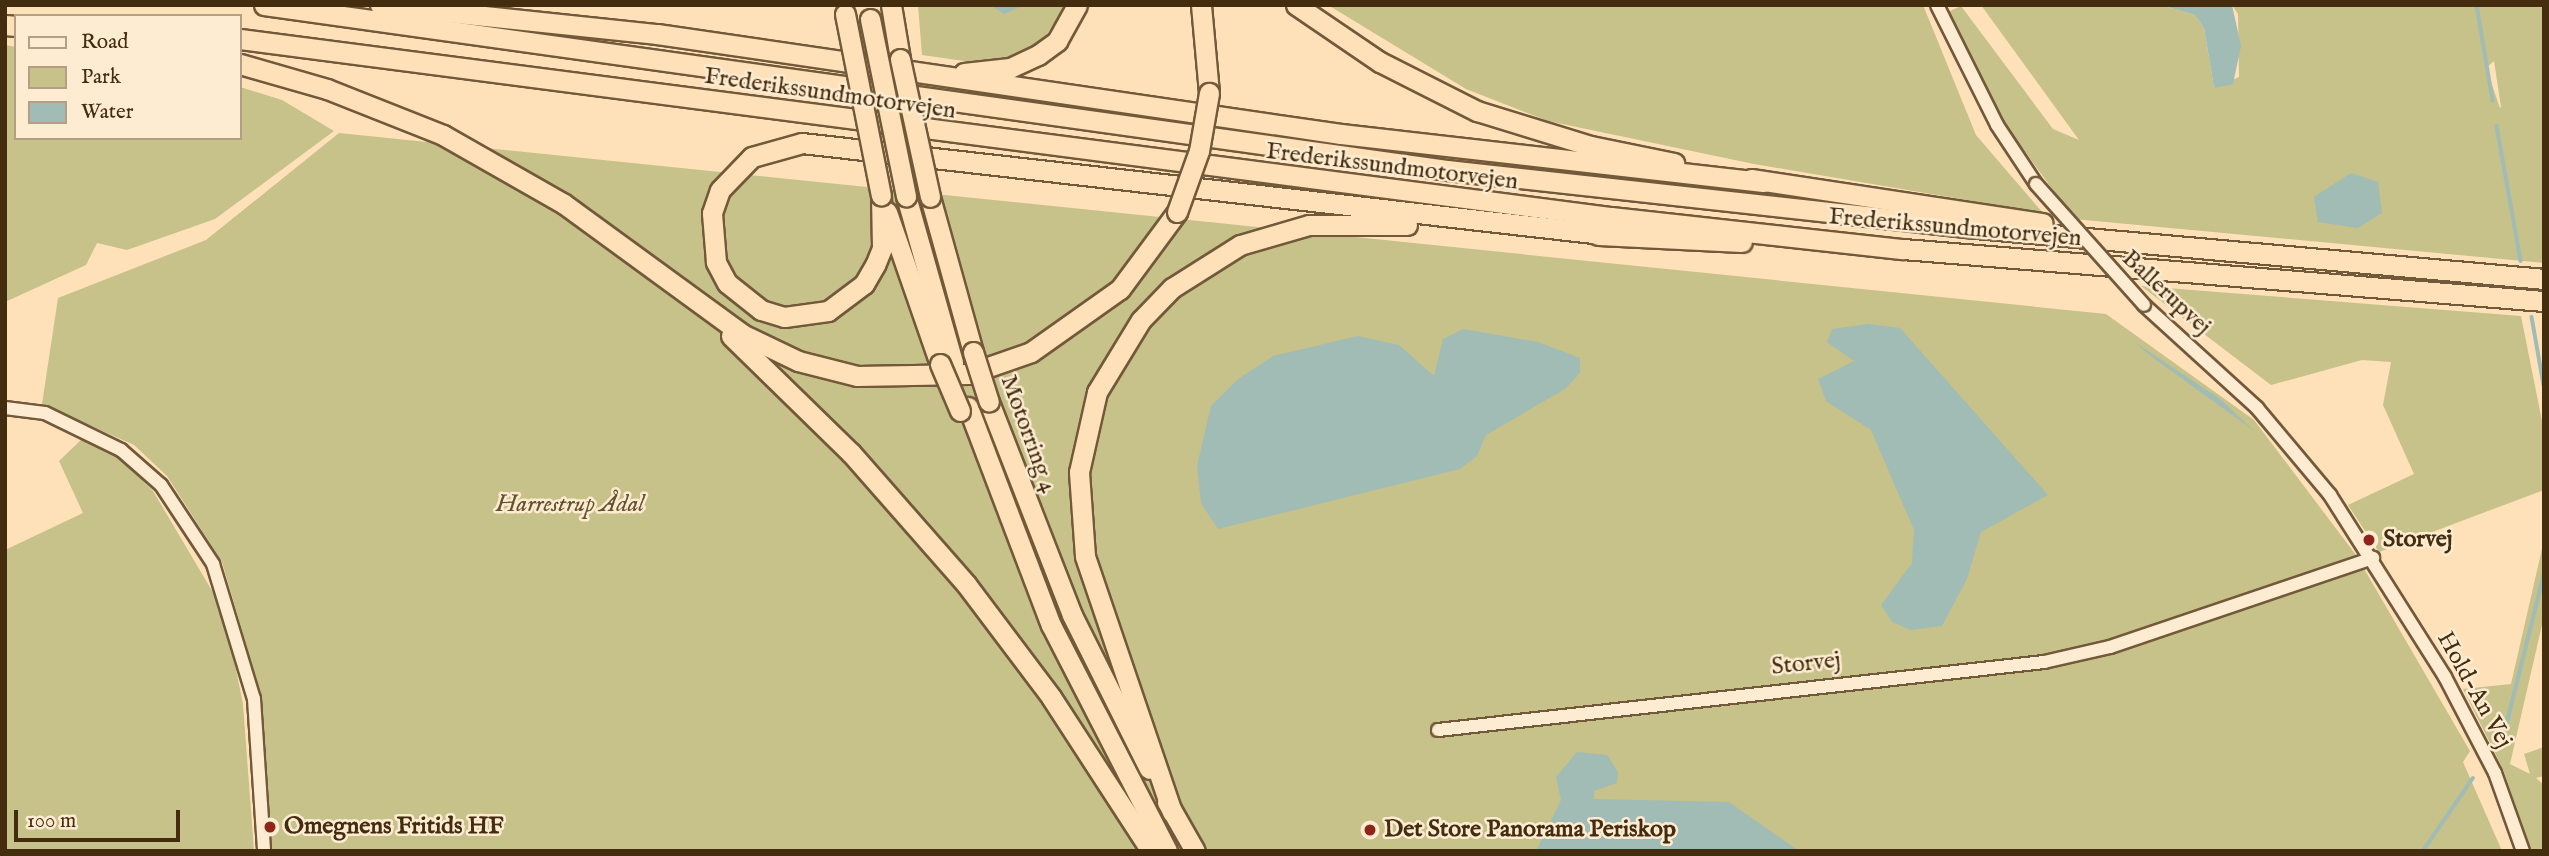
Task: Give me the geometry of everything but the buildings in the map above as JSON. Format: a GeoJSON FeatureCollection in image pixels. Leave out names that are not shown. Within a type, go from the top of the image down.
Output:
{"type":"FeatureCollection","features":[{"type":"Feature","properties":{"kind":"highway","name":"Frederikssundmotorvejen"},"geometry":{"type":"LineString","coordinates":[[264,5],[1299,152],[2154,246],[2544,279]]}},
{"type":"Feature","properties":{"kind":"highway"},"geometry":{"type":"LineString","coordinates":[[380,5],[657,34],[907,65],[1341,134],[1763,182],[2087,229],[2154,246]]}},
{"type":"Feature","properties":{"kind":"highway"},"geometry":{"type":"LineString","coordinates":[[538,5],[657,34]]}},
{"type":"Feature","properties":{"kind":"highway"},"geometry":{"type":"LineString","coordinates":[[907,65],[1010,68],[1057,41],[1077,5]]}},
{"type":"Feature","properties":{"kind":"highway"},"geometry":{"type":"LineString","coordinates":[[242,65],[369,104],[486,158],[564,204],[697,303],[767,347],[828,369],[896,379],[968,373],[1031,352],[1092,315],[1142,266],[1177,212],[1199,151],[1209,93],[1201,5]]}},
{"type":"Feature","properties":{"kind":"highway"},"geometry":{"type":"LineString","coordinates":[[1296,5],[1380,62],[1477,111],[1591,146],[1763,182]]}},
{"type":"Feature","properties":{"kind":"highway"},"geometry":{"type":"LineString","coordinates":[[845,10],[881,195],[882,248],[864,284],[828,311],[785,317],[761,310],[734,291],[716,262],[712,213],[720,190],[752,157],[802,143],[1611,235]]}},
{"type":"Feature","properties":{"kind":"highway","name":"Motorring 4"},"geometry":{"type":"LineString","coordinates":[[869,12],[906,196],[946,363],[1051,625],[1167,851]]}},
{"type":"Feature","properties":{"kind":"highway","name":"Motorring 4"},"geometry":{"type":"LineString","coordinates":[[897,14],[930,197],[989,402],[1072,615],[1172,812],[1195,851]]}},
{"type":"Feature","properties":{"kind":"highway","name":"Frederikssundmotorvejen"},"geometry":{"type":"LineString","coordinates":[[242,39],[1269,177],[1841,242],[2544,301]]}},
{"type":"Feature","properties":{"kind":"highway"},"geometry":{"type":"LineString","coordinates":[[881,195],[946,363]]}},
{"type":"Feature","properties":{"kind":"highway"},"geometry":{"type":"LineString","coordinates":[[1172,812],[1095,600],[1078,511],[1083,450],[1097,392],[1141,320],[1202,265],[1240,245],[1309,225],[1354,222],[1611,235],[1841,242]]}},
{"type":"Feature","properties":{"kind":"highway"},"geometry":{"type":"LineString","coordinates":[[697,303],[851,453],[957,574],[1051,697],[1151,851]]}},
{"type":"Feature","properties":{"kind":"street","name":"Ballerupvej"},"geometry":{"type":"LineString","coordinates":[[1937,5],[1997,125],[2036,184],[2144,304],[2295,450],[2373,558]]}},
{"type":"Feature","properties":{"kind":"street"},"geometry":{"type":"LineString","coordinates":[[5,408],[45,413],[121,450],[161,485],[213,564],[254,699],[264,851]]}},
{"type":"Feature","properties":{"kind":"street","name":"Storvej"},"geometry":{"type":"LineString","coordinates":[[1438,730],[2044,662],[2110,647],[2373,558]]}},
{"type":"Feature","properties":{"kind":"street","name":"Hold-An Vej"},"geometry":{"type":"LineString","coordinates":[[2373,558],[2484,750],[2523,851]]}},
{"type":"Feature","properties":{"kind":"green space"},"geometry":{"type":"Polygon","coordinates":[[[918,5],[1067,5],[1040,44],[1000,61],[971,62],[922,55],[918,5]]]}},
{"type":"Feature","properties":{"kind":"green space"},"geometry":{"type":"Polygon","coordinates":[[[1328,5],[1923,5],[1976,135],[2043,213],[1754,164],[1548,121],[1466,89],[1328,5]]]}},
{"type":"Feature","properties":{"kind":"green space"},"geometry":{"type":"Polygon","coordinates":[[[1981,5],[2161,5],[2195,15],[2204,28],[2214,88],[2239,77],[2238,14],[2232,5],[2544,5],[2544,263],[2074,219],[2005,124],[1948,12],[1961,6],[2053,129],[2079,140],[1981,5]],[[2494,61],[2486,68],[2501,107],[2494,61]]]}},
{"type":"Feature","properties":{"kind":"green space"},"geometry":{"type":"Polygon","coordinates":[[[5,45],[14,47],[14,140],[242,140],[242,88],[282,100],[334,131],[215,219],[127,250],[97,243],[86,265],[5,302],[5,45]]]}},
{"type":"Feature","properties":{"kind":"green space","name":"Harrestrup Ådal"},"geometry":{"type":"Polygon","coordinates":[[[339,133],[2106,314],[2254,420],[2356,555],[2470,751],[2463,762],[2502,851],[272,851],[261,695],[222,562],[167,476],[134,445],[42,404],[58,298],[206,240],[339,133]]]}},
{"type":"Feature","properties":{"kind":"green space"},"geometry":{"type":"Polygon","coordinates":[[[2141,286],[2521,316],[2544,431],[2544,490],[2379,552],[2348,505],[2414,474],[2383,405],[2391,362],[2362,360],[2271,385],[2141,286]]]}},
{"type":"Feature","properties":{"kind":"green space"},"geometry":{"type":"Polygon","coordinates":[[[83,438],[121,459],[153,491],[224,611],[243,704],[254,851],[5,851],[5,550],[83,513],[59,461],[83,438]]]}},
{"type":"Feature","properties":{"kind":"green space"},"geometry":{"type":"Polygon","coordinates":[[[2544,540],[2544,616],[2510,764],[2530,774],[2524,754],[2544,747],[2544,776],[2536,778],[2544,785],[2544,851],[2531,851],[2503,769],[2463,689],[2511,684],[2544,540]]]}},
{"type":"Feature","properties":{"kind":"water"},"geometry":{"type":"Polygon","coordinates":[[[990,5],[1025,5],[1004,14],[990,5]]]}},
{"type":"Feature","properties":{"kind":"water"},"geometry":{"type":"Polygon","coordinates":[[[2161,5],[2232,5],[2241,46],[2233,84],[2214,88],[2204,28],[2195,15],[2161,5]]]}},
{"type":"Feature","properties":{"kind":"water"},"geometry":{"type":"Polygon","coordinates":[[[2351,173],[2378,182],[2382,213],[2358,228],[2318,222],[2314,197],[2351,173]]]}},
{"type":"Feature","properties":{"kind":"water"},"geometry":{"type":"Polygon","coordinates":[[[1868,324],[1900,328],[2048,495],[1981,532],[1967,579],[1942,626],[1911,630],[1892,622],[1881,605],[1912,563],[1914,530],[1871,430],[1826,401],[1818,379],[1854,361],[1827,342],[1832,329],[1868,324]]]}},
{"type":"Feature","properties":{"kind":"water"},"geometry":{"type":"Polygon","coordinates":[[[1463,329],[1538,342],[1580,358],[1580,373],[1565,389],[1486,435],[1477,456],[1460,469],[1218,529],[1201,503],[1197,466],[1211,406],[1238,379],[1273,356],[1358,336],[1399,345],[1434,376],[1443,339],[1463,329]]]}},
{"type":"Feature","properties":{"kind":"water"},"geometry":{"type":"Polygon","coordinates":[[[2133,341],[2220,399],[2253,430],[2152,357],[2133,341]]]}},
{"type":"Feature","properties":{"kind":"water"},"geometry":{"type":"Polygon","coordinates":[[[1577,752],[1607,755],[1618,772],[1617,783],[1594,791],[1594,799],[1729,802],[1799,851],[1536,851],[1561,800],[1556,777],[1577,752]]]}},
{"type":"Feature","properties":{"kind":"waterway"},"geometry":{"type":"LineString","coordinates":[[2477,5],[2493,101]]}},
{"type":"Feature","properties":{"kind":"waterway"},"geometry":{"type":"LineString","coordinates":[[2497,126],[2521,261]]}},
{"type":"Feature","properties":{"kind":"waterway"},"geometry":{"type":"LineString","coordinates":[[2532,317],[2544,385]]}},
{"type":"Feature","properties":{"kind":"waterway"},"geometry":{"type":"LineString","coordinates":[[2502,742],[2544,573]]}},
{"type":"Feature","properties":{"kind":"waterway"},"geometry":{"type":"LineString","coordinates":[[2423,851],[2473,778]]}},
{"type":"Feature","properties":{"kind":"place","name":"Storvej"},"geometry":{"type":"Point","coordinates":[2369,540]}},
{"type":"Feature","properties":{"kind":"place","name":"Omegnens Fritids HF"},"geometry":{"type":"Point","coordinates":[270,827]}},
{"type":"Feature","properties":{"kind":"place","name":"Det Store Panorama Periskop"},"geometry":{"type":"Point","coordinates":[1370,830]}}]}
